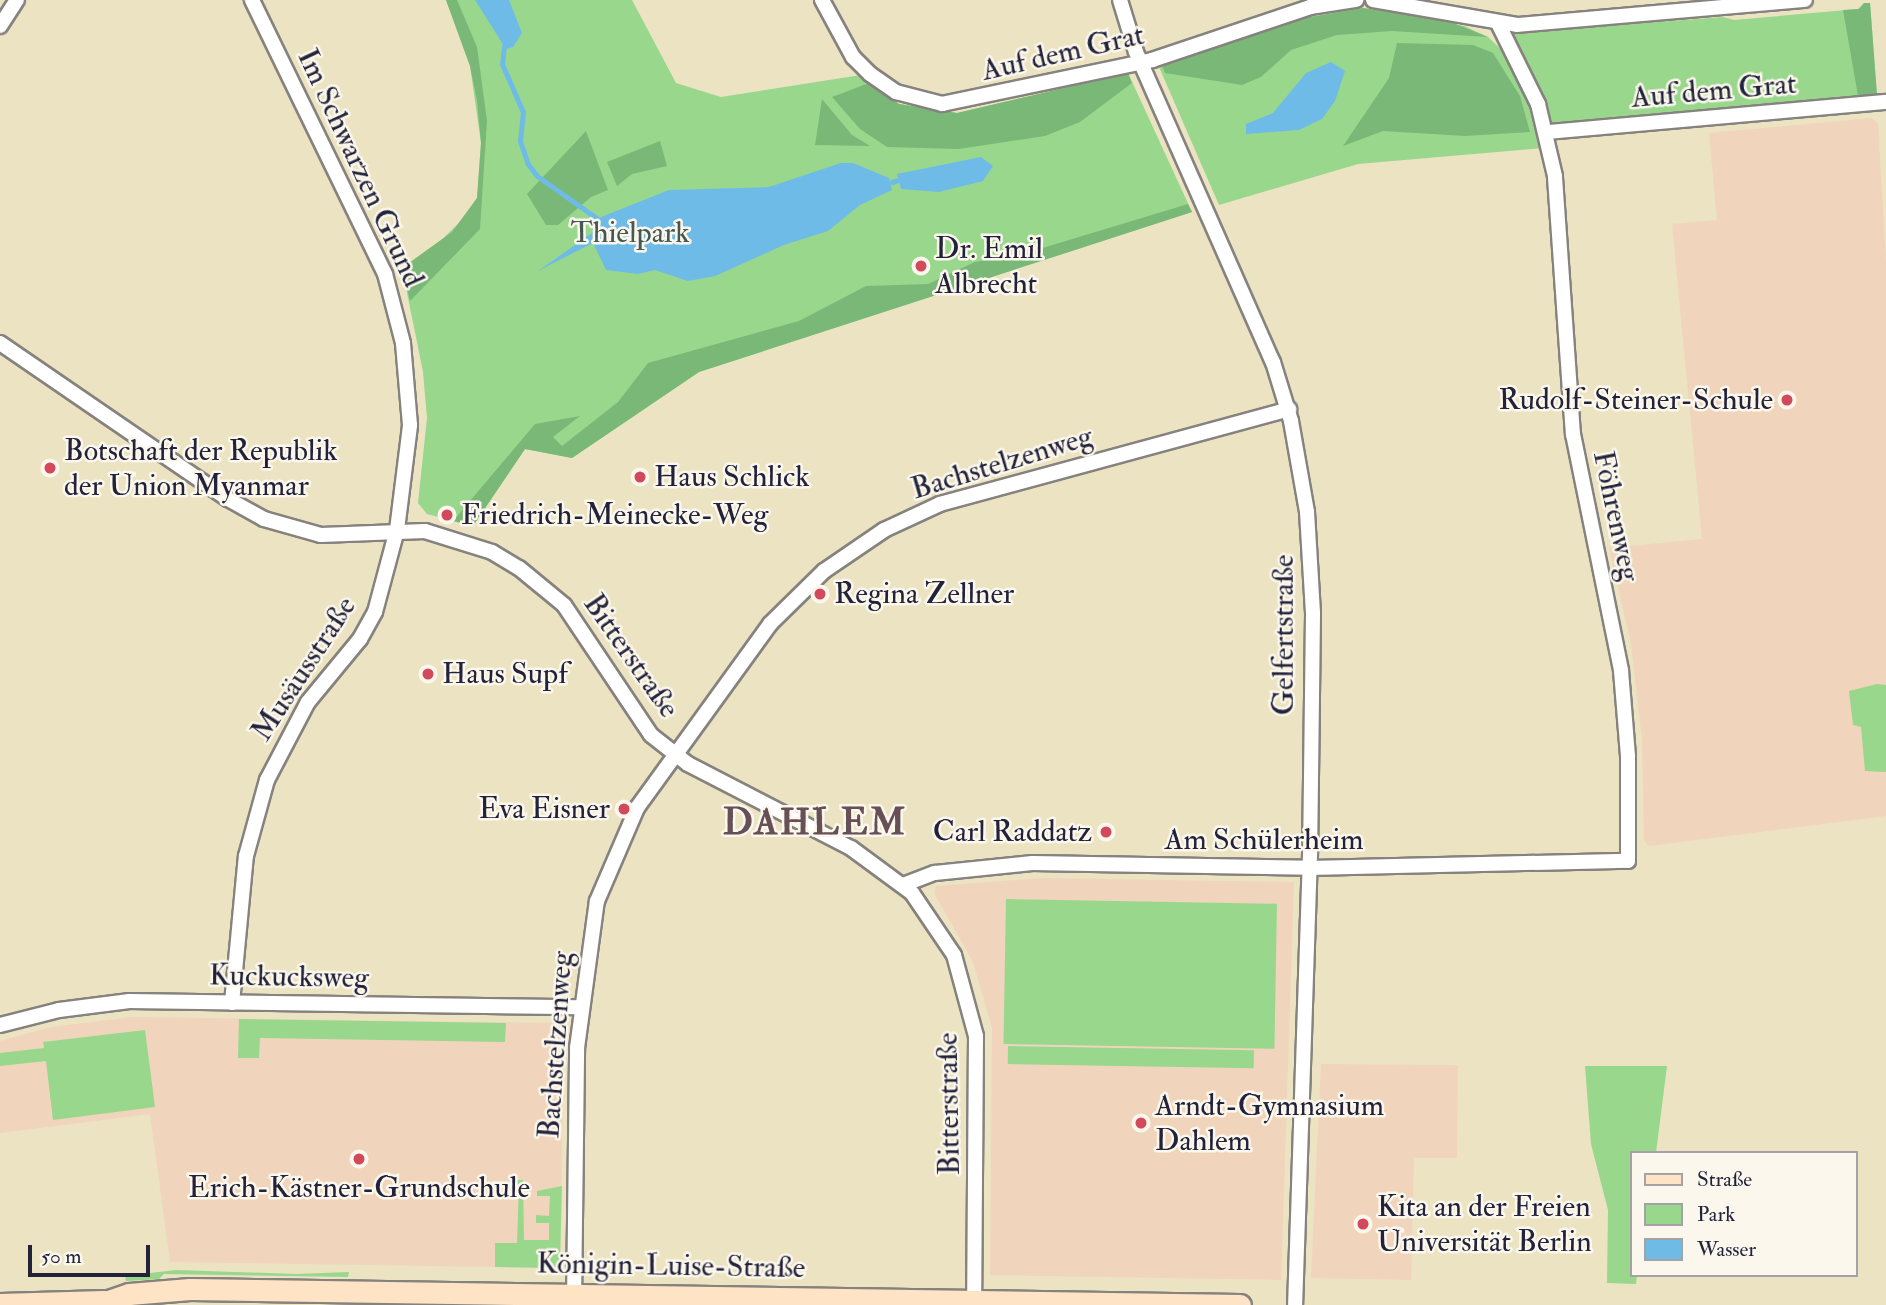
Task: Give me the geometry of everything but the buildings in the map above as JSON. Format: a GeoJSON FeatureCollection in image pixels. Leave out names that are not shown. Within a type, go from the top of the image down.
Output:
{"type":"FeatureCollection","features":[{"type":"Feature","properties":{"kind":"main road","name":"Königin-Luise-Straße"},"geometry":{"type":"LineString","coordinates":[[0,1304],[100,1303],[129,1294],[190,1289],[574,1300],[1240,1305]]}},
{"type":"Feature","properties":{"kind":"street"},"geometry":{"type":"LineString","coordinates":[[0,26],[18,0]]}},
{"type":"Feature","properties":{"kind":"street","name":"Im Schwarzen Grund"},"geometry":{"type":"LineString","coordinates":[[252,0],[369,237],[397,314],[410,414],[397,530]]}},
{"type":"Feature","properties":{"kind":"street","name":"Auf dem Grat"},"geometry":{"type":"LineString","coordinates":[[822,0],[853,57],[895,92],[916,100],[972,101],[1141,63],[1310,7],[1356,0]]}},
{"type":"Feature","properties":{"kind":"street","name":"Gelfertstraße"},"geometry":{"type":"LineString","coordinates":[[1120,0],[1141,63],[1257,318],[1289,410],[1312,561],[1309,868],[1295,1305]]}},
{"type":"Feature","properties":{"kind":"street"},"geometry":{"type":"LineString","coordinates":[[1373,0],[1499,25],[1805,0]]}},
{"type":"Feature","properties":{"kind":"street","name":"Föhrenweg"},"geometry":{"type":"LineString","coordinates":[[1499,25],[1548,132],[1560,215],[1573,435],[1621,670],[1628,755],[1629,861]]}},
{"type":"Feature","properties":{"kind":"street","name":"Auf dem Grat"},"geometry":{"type":"LineString","coordinates":[[1548,132],[1886,102]]}},
{"type":"Feature","properties":{"kind":"street","name":"Bitterstraße"},"geometry":{"type":"LineString","coordinates":[[0,343],[228,499],[264,519],[321,535],[425,531],[461,540],[492,552],[543,586],[582,628],[639,720],[675,754],[851,848],[904,885],[923,904],[943,936],[972,1010],[979,1069],[974,1301]]}},
{"type":"Feature","properties":{"kind":"street","name":"Bachstelzenweg"},"geometry":{"type":"LineString","coordinates":[[574,1300],[579,1007],[597,901],[615,852],[675,754],[770,624],[824,571],[884,530],[940,504],[997,486],[1289,410]]}},
{"type":"Feature","properties":{"kind":"street","name":"Musäusstraße"},"geometry":{"type":"LineString","coordinates":[[232,1003],[246,856],[267,780],[308,702],[360,639],[375,612],[397,530]]}},
{"type":"Feature","properties":{"kind":"street","name":"Am Schülerheim"},"geometry":{"type":"LineString","coordinates":[[904,885],[935,873],[1032,863],[1309,868],[1629,861]]}},
{"type":"Feature","properties":{"kind":"street","name":"Kuckucksweg"},"geometry":{"type":"LineString","coordinates":[[0,1026],[93,1004],[579,1007]]}},
{"type":"Feature","properties":{"kind":"shaded area","name":"Rudolf-Steiner-Schule"},"geometry":{"type":"Polygon","coordinates":[[[1872,118],[1878,124],[1886,261],[1886,816],[1649,846],[1644,841],[1642,740],[1631,644],[1609,548],[1702,539],[1672,224],[1717,220],[1709,133],[1872,118]]]}},
{"type":"Feature","properties":{"kind":"shaded area","name":"Arndt-Gymnasium Dahlem"},"geometry":{"type":"Polygon","coordinates":[[[1042,878],[1294,882],[1281,1280],[990,1275],[992,1028],[973,962],[934,893],[936,886],[1042,878]]]}},
{"type":"Feature","properties":{"kind":"shaded area","name":"Erich-Kästner-Grundschule"},"geometry":{"type":"Polygon","coordinates":[[[133,1017],[559,1023],[564,1028],[560,1264],[555,1268],[170,1262],[150,1114],[0,1133],[0,1041],[51,1027],[133,1017]]]}},
{"type":"Feature","properties":{"kind":"shaded area","name":"Kita an der Freien Universität Berlin"},"geometry":{"type":"Polygon","coordinates":[[[1321,1064],[1458,1065],[1457,1158],[1414,1158],[1411,1280],[1311,1278],[1321,1064]]]}},
{"type":"Feature","properties":{"kind":"green space","name":"Thielpark"},"geometry":{"type":"Polygon","coordinates":[[[446,0],[632,0],[676,83],[721,97],[861,75],[899,104],[957,113],[1128,73],[1192,212],[699,372],[572,458],[525,449],[473,526],[427,514],[418,503],[427,418],[423,372],[402,268],[430,251],[465,217],[477,198],[481,143],[470,66],[446,0]]]}},
{"type":"Feature","properties":{"kind":"green space"},"geometry":{"type":"Polygon","coordinates":[[[446,0],[457,0],[477,47],[487,121],[480,229],[410,301],[402,268],[452,232],[477,198],[481,143],[477,101],[470,66],[446,0]]]}},
{"type":"Feature","properties":{"kind":"green space"},"geometry":{"type":"Polygon","coordinates":[[[1864,3],[1870,3],[1877,95],[1552,123],[1512,33],[1723,17],[1734,20],[1858,9],[1864,3]]]}},
{"type":"Feature","properties":{"kind":"green space"},"geometry":{"type":"Polygon","coordinates":[[[1864,3],[1870,3],[1877,95],[1858,96],[1843,10],[1859,9],[1864,3]]]}},
{"type":"Feature","properties":{"kind":"green space"},"geometry":{"type":"Polygon","coordinates":[[[1363,8],[1464,26],[1488,37],[1506,54],[1526,94],[1543,148],[1358,164],[1219,205],[1159,67],[1304,18],[1363,8]]]}},
{"type":"Feature","properties":{"kind":"green space"},"geometry":{"type":"Polygon","coordinates":[[[1363,8],[1446,20],[1488,37],[1392,31],[1337,35],[1291,50],[1261,77],[1242,85],[1165,73],[1162,66],[1304,18],[1363,8]]]}},
{"type":"Feature","properties":{"kind":"green space"},"geometry":{"type":"Polygon","coordinates":[[[1397,43],[1473,45],[1493,53],[1520,96],[1530,132],[1465,136],[1383,131],[1343,146],[1389,78],[1397,43]]]}},
{"type":"Feature","properties":{"kind":"green space"},"geometry":{"type":"Polygon","coordinates":[[[1128,73],[1132,83],[1080,122],[1045,136],[959,149],[887,147],[860,129],[832,97],[869,83],[899,104],[957,113],[1128,73]]]}},
{"type":"Feature","properties":{"kind":"green space"},"geometry":{"type":"Polygon","coordinates":[[[822,99],[852,135],[870,146],[815,145],[822,99]]]}},
{"type":"Feature","properties":{"kind":"green space"},"geometry":{"type":"Polygon","coordinates":[[[586,131],[608,190],[591,197],[558,225],[546,225],[527,194],[586,131]]]}},
{"type":"Feature","properties":{"kind":"green space"},"geometry":{"type":"Polygon","coordinates":[[[660,141],[667,166],[632,174],[617,186],[607,162],[660,141]]]}},
{"type":"Feature","properties":{"kind":"green space"},"geometry":{"type":"Polygon","coordinates":[[[1188,204],[1192,212],[699,372],[572,458],[525,449],[473,526],[453,521],[535,424],[580,416],[553,437],[562,446],[618,402],[648,363],[799,321],[866,286],[928,284],[975,262],[1026,253],[1188,204]]]}},
{"type":"Feature","properties":{"kind":"green space"},"geometry":{"type":"Polygon","coordinates":[[[1877,684],[1886,685],[1886,772],[1865,771],[1861,727],[1853,725],[1849,691],[1877,684]]]}},
{"type":"Feature","properties":{"kind":"green space"},"geometry":{"type":"Polygon","coordinates":[[[1006,899],[1277,904],[1274,1049],[1003,1044],[1006,899]]]}},
{"type":"Feature","properties":{"kind":"green space"},"geometry":{"type":"Polygon","coordinates":[[[239,1019],[506,1023],[505,1042],[260,1038],[259,1058],[238,1058],[239,1019]]]}},
{"type":"Feature","properties":{"kind":"green space"},"geometry":{"type":"Polygon","coordinates":[[[145,1030],[155,1107],[53,1120],[46,1061],[0,1066],[0,1053],[44,1048],[43,1042],[145,1030]]]}},
{"type":"Feature","properties":{"kind":"green space"},"geometry":{"type":"Polygon","coordinates":[[[1008,1046],[1254,1050],[1254,1068],[1008,1064],[1008,1046]]]}},
{"type":"Feature","properties":{"kind":"green space"},"geometry":{"type":"Polygon","coordinates":[[[1585,1066],[1667,1066],[1656,1151],[1630,1151],[1630,1277],[1637,1277],[1636,1284],[1607,1283],[1608,1210],[1591,1144],[1585,1066]]]}},
{"type":"Feature","properties":{"kind":"green space"},"geometry":{"type":"Polygon","coordinates":[[[515,1180],[523,1180],[524,1240],[549,1240],[549,1223],[536,1223],[536,1215],[549,1216],[550,1196],[537,1196],[537,1191],[562,1186],[560,1264],[555,1268],[495,1267],[495,1243],[517,1243],[519,1185],[515,1180]]]}},
{"type":"Feature","properties":{"kind":"green space"},"geometry":{"type":"Polygon","coordinates":[[[176,1270],[297,1274],[349,1272],[348,1277],[164,1274],[159,1279],[126,1281],[125,1276],[176,1270]]]}},
{"type":"Feature","properties":{"kind":"water"},"geometry":{"type":"Polygon","coordinates":[[[475,0],[509,0],[522,33],[513,47],[506,49],[475,0]]]}},
{"type":"Feature","properties":{"kind":"water"},"geometry":{"type":"Polygon","coordinates":[[[1331,62],[1345,71],[1335,101],[1322,119],[1299,130],[1246,134],[1246,124],[1273,113],[1306,73],[1331,62]]]}},
{"type":"Feature","properties":{"kind":"water"},"geometry":{"type":"Polygon","coordinates":[[[981,157],[993,166],[983,181],[939,192],[901,189],[897,174],[981,157]]]}},
{"type":"Feature","properties":{"kind":"water"},"geometry":{"type":"Polygon","coordinates":[[[841,163],[853,163],[889,178],[892,190],[860,205],[828,231],[784,245],[715,276],[688,281],[655,270],[638,274],[606,270],[593,243],[538,271],[592,233],[601,217],[669,190],[769,187],[841,163]]]}},
{"type":"Feature","properties":{"kind":"waterway"},"geometry":{"type":"LineString","coordinates":[[504,46],[502,64],[523,112],[520,141],[528,164],[537,176],[598,219]]}},
{"type":"Feature","properties":{"kind":"waterway"},"geometry":{"type":"LineString","coordinates":[[892,182],[898,180]]}},
{"type":"Feature","properties":{"kind":"place","name":"Dr. Emil Albrecht"},"geometry":{"type":"Point","coordinates":[921,266]}},
{"type":"Feature","properties":{"kind":"place","name":"Rudolf-Steiner-Schule"},"geometry":{"type":"Point","coordinates":[1787,400]}},
{"type":"Feature","properties":{"kind":"place","name":"Botschaft der Republik der Union Myanmar"},"geometry":{"type":"Point","coordinates":[50,468]}},
{"type":"Feature","properties":{"kind":"place","name":"Haus Schlick"},"geometry":{"type":"Point","coordinates":[640,477]}},
{"type":"Feature","properties":{"kind":"place","name":"Friedrich-Meinecke-Weg"},"geometry":{"type":"Point","coordinates":[447,515]}},
{"type":"Feature","properties":{"kind":"place","name":"Regina Zellner"},"geometry":{"type":"Point","coordinates":[820,594]}},
{"type":"Feature","properties":{"kind":"place","name":"Haus Supf"},"geometry":{"type":"Point","coordinates":[428,674]}},
{"type":"Feature","properties":{"kind":"place","name":"Eva Eisner"},"geometry":{"type":"Point","coordinates":[624,809]}},
{"type":"Feature","properties":{"kind":"place","name":"Carl Raddatz"},"geometry":{"type":"Point","coordinates":[1106,832]}},
{"type":"Feature","properties":{"kind":"place","name":"Arndt-Gymnasium Dahlem"},"geometry":{"type":"Point","coordinates":[1141,1123]}},
{"type":"Feature","properties":{"kind":"place","name":"Erich-Kästner-Grundschule"},"geometry":{"type":"Point","coordinates":[359,1159]}},
{"type":"Feature","properties":{"kind":"place","name":"Kita an der Freien Universität Berlin"},"geometry":{"type":"Point","coordinates":[1363,1224]}},
{"type":"Feature","properties":{"kind":"district","name":"DAHLEM"},"geometry":{"type":"Point","coordinates":[815,823]}}]}
